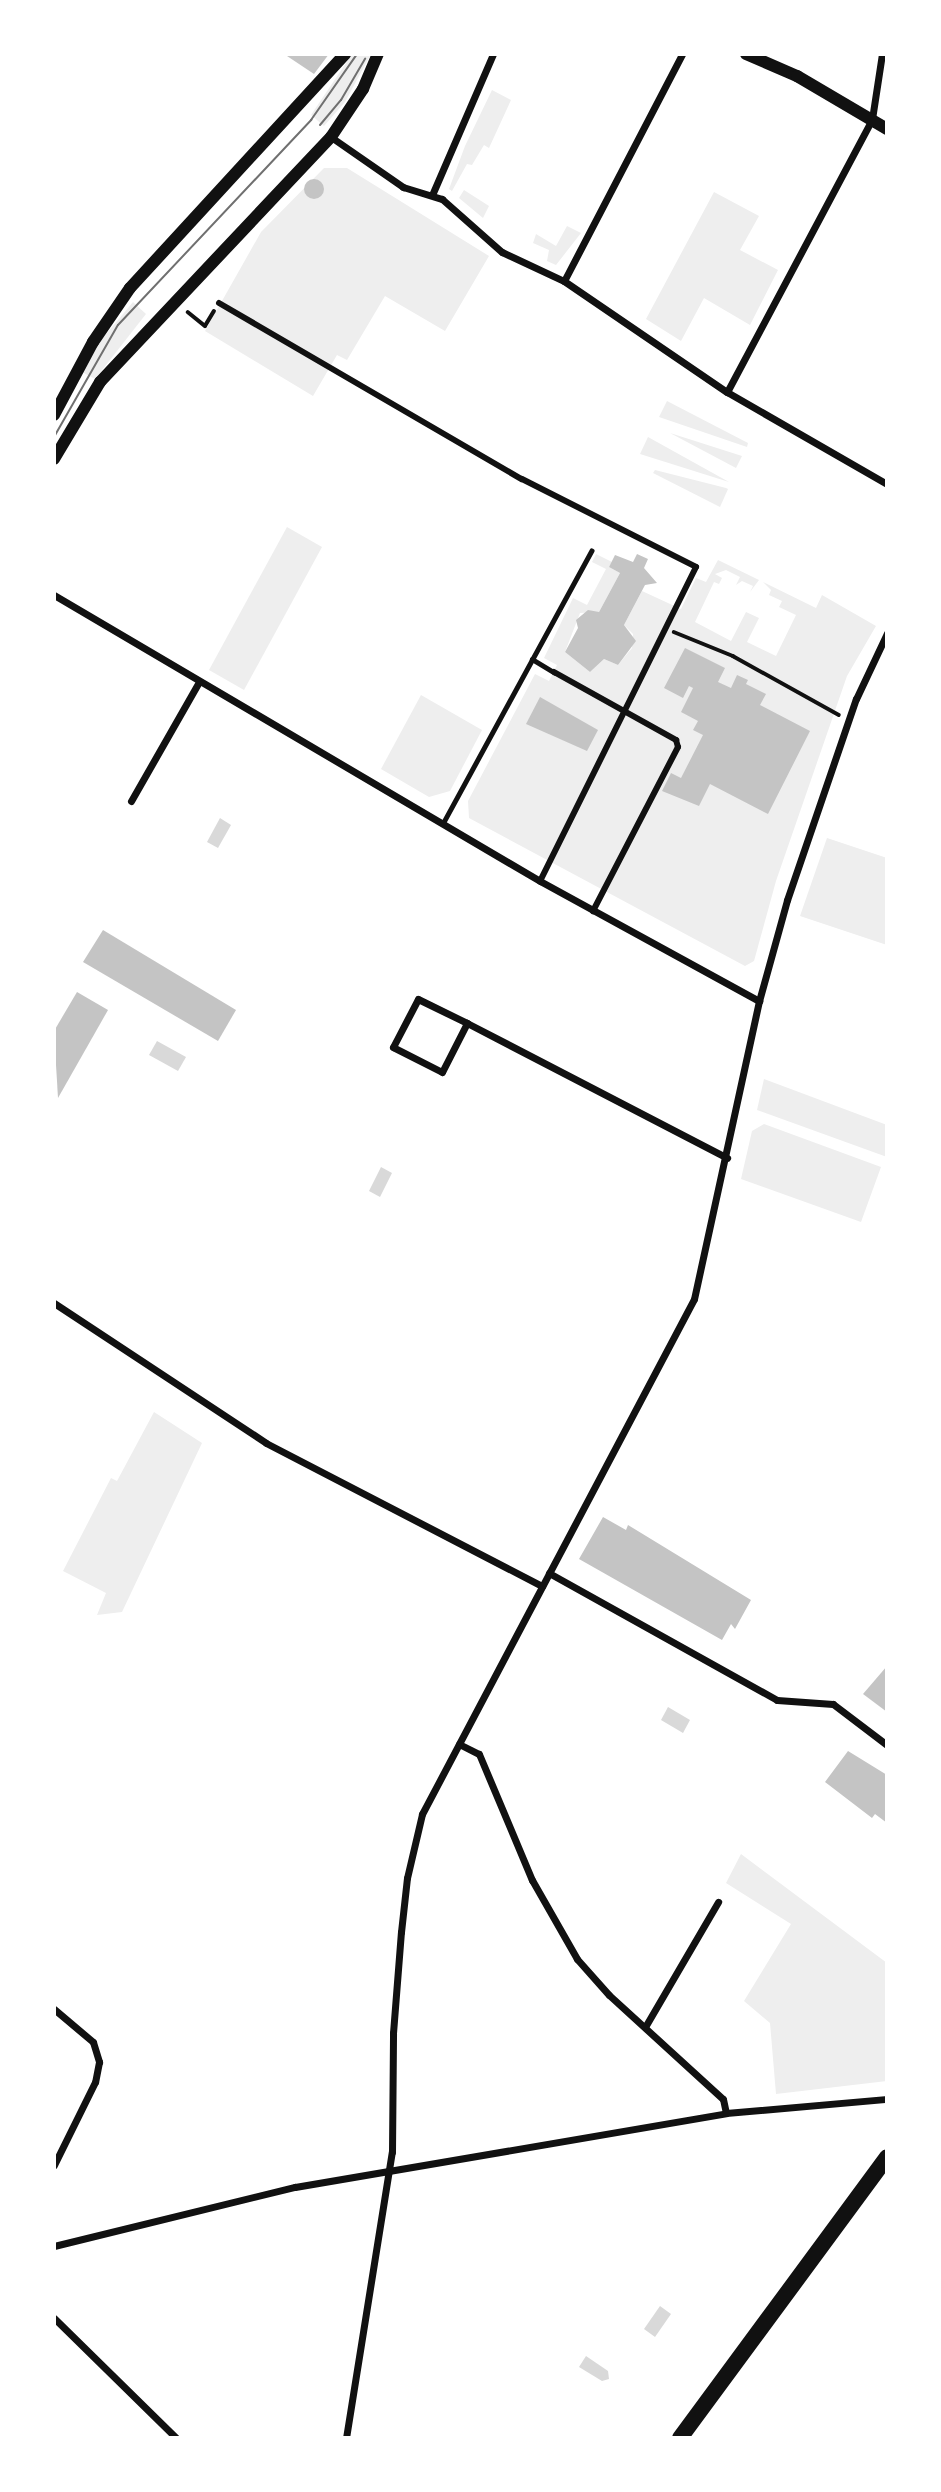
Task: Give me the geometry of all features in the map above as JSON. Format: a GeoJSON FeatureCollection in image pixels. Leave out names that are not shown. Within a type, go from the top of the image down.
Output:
{"type":"FeatureCollection","features":[{"type":"Feature","properties":{"kind":"main road"},"geometry":{"type":"LineString","coordinates":[[680,2438],[887,2158]]}},
{"type":"Feature","properties":{"kind":"street"},"geometry":{"type":"LineString","coordinates":[[54,415],[93,342],[130,288],[345,54]]}},
{"type":"Feature","properties":{"kind":"street"},"geometry":{"type":"LineString","coordinates":[[54,459],[100,382],[331,137],[363,89],[378,54]]}},
{"type":"Feature","properties":{"kind":"street"},"geometry":{"type":"LineString","coordinates":[[432,195],[493,54]]}},
{"type":"Feature","properties":{"kind":"street"},"geometry":{"type":"LineString","coordinates":[[564,281],[681,54]]}},
{"type":"Feature","properties":{"kind":"street"},"geometry":{"type":"LineString","coordinates":[[746,54],[797,76],[887,129]]}},
{"type":"Feature","properties":{"kind":"street"},"geometry":{"type":"LineString","coordinates":[[727,392],[872,119],[882,54]]}},
{"type":"Feature","properties":{"kind":"street"},"geometry":{"type":"LineString","coordinates":[[331,137],[403,187],[432,195],[502,252],[564,281],[727,392],[887,484]]}},
{"type":"Feature","properties":{"kind":"street"},"geometry":{"type":"LineString","coordinates":[[219,303],[523,479],[696,567],[540,881]]}},
{"type":"Feature","properties":{"kind":"street"},"geometry":{"type":"LineString","coordinates":[[54,595],[540,881],[759,1001]]}},
{"type":"Feature","properties":{"kind":"street"},"geometry":{"type":"LineString","coordinates":[[346,2438],[390,2171],[393,2033],[407,1878],[422,1814],[694,1299],[727,1158],[759,1001],[787,900],[870,662],[887,633]]}},
{"type":"Feature","properties":{"kind":"street"},"geometry":{"type":"LineString","coordinates":[[554,672],[676,740],[678,747],[593,911]]}},
{"type":"Feature","properties":{"kind":"street"},"geometry":{"type":"LineString","coordinates":[[131,801],[199,682]]}},
{"type":"Feature","properties":{"kind":"street"},"geometry":{"type":"LineString","coordinates":[[467,1023],[442,1072],[393,1047],[418,999],[467,1023],[727,1158]]}},
{"type":"Feature","properties":{"kind":"street"},"geometry":{"type":"LineString","coordinates":[[54,1303],[266,1443],[542,1586]]}},
{"type":"Feature","properties":{"kind":"street"},"geometry":{"type":"LineString","coordinates":[[549,1573],[777,1700],[833,1704],[887,1745]]}},
{"type":"Feature","properties":{"kind":"street"},"geometry":{"type":"LineString","coordinates":[[459,1744],[479,1754],[532,1880],[577,1959],[723,2099],[726,2113]]}},
{"type":"Feature","properties":{"kind":"street"},"geometry":{"type":"LineString","coordinates":[[645,2027],[718,1902]]}},
{"type":"Feature","properties":{"kind":"street"},"geometry":{"type":"LineString","coordinates":[[54,2009],[93,2042],[99,2062],[95,2082],[54,2165]]}},
{"type":"Feature","properties":{"kind":"street"},"geometry":{"type":"LineString","coordinates":[[54,2246],[295,2187],[726,2113],[887,2099]]}},
{"type":"Feature","properties":{"kind":"street"},"geometry":{"type":"LineString","coordinates":[[54,2318],[176,2438]]}},
{"type":"Feature","properties":{"kind":"lane"},"geometry":{"type":"LineString","coordinates":[[443,824],[591,551]]}},
{"type":"Feature","properties":{"kind":"lane"},"geometry":{"type":"LineString","coordinates":[[532,659],[554,672]]}},
{"type":"Feature","properties":{"kind":"path"},"geometry":{"type":"LineString","coordinates":[[187,303],[188,316],[205,326],[219,303]]}},
{"type":"Feature","properties":{"kind":"path"},"geometry":{"type":"LineString","coordinates":[[666,628],[733,656],[849,721]]}},
{"type":"Feature","properties":{"kind":"shaded area"},"geometry":{"type":"Polygon","coordinates":[[[352,54],[371,54],[345,102],[324,126],[311,115],[352,54]]]}},
{"type":"Feature","properties":{"kind":"shaded area"},"geometry":{"type":"Polygon","coordinates":[[[492,90],[511,100],[489,148],[484,145],[472,165],[467,164],[452,191],[449,189],[465,146],[492,90]]]}},
{"type":"Feature","properties":{"kind":"shaded area"},"geometry":{"type":"Polygon","coordinates":[[[324,168],[347,168],[489,256],[445,331],[385,296],[347,360],[337,355],[313,396],[205,331],[261,232],[324,168]]]}},
{"type":"Feature","properties":{"kind":"shaded area"},"geometry":{"type":"Polygon","coordinates":[[[464,190],[489,206],[483,218],[459,198],[464,190]]]}},
{"type":"Feature","properties":{"kind":"shaded area"},"geometry":{"type":"Polygon","coordinates":[[[714,192],[759,216],[740,250],[778,270],[750,325],[704,298],[681,341],[646,319],[714,192]]]}},
{"type":"Feature","properties":{"kind":"shaded area"},"geometry":{"type":"Polygon","coordinates":[[[567,226],[581,233],[556,265],[547,261],[549,250],[533,243],[536,234],[556,246],[567,226]]]}},
{"type":"Feature","properties":{"kind":"shaded area"},"geometry":{"type":"Polygon","coordinates":[[[133,302],[146,314],[95,379],[82,372],[97,345],[133,302]]]}},
{"type":"Feature","properties":{"kind":"shaded area"},"geometry":{"type":"Polygon","coordinates":[[[667,401],[748,443],[747,447],[659,417],[667,401]]]}},
{"type":"Feature","properties":{"kind":"shaded area"},"geometry":{"type":"Polygon","coordinates":[[[670,433],[742,456],[736,468],[670,433]]]}},
{"type":"Feature","properties":{"kind":"shaded area"},"geometry":{"type":"Polygon","coordinates":[[[648,437],[729,482],[640,454],[648,437]]]}},
{"type":"Feature","properties":{"kind":"shaded area"},"geometry":{"type":"Polygon","coordinates":[[[655,470],[728,489],[720,507],[653,473],[655,470]]]}},
{"type":"Feature","properties":{"kind":"shaded area"},"geometry":{"type":"Polygon","coordinates":[[[287,527],[322,547],[244,690],[209,670],[287,527]]]}},
{"type":"Feature","properties":{"kind":"shaded area"},"geometry":{"type":"Polygon","coordinates":[[[596,554],[612,562],[609,567],[620,573],[599,612],[580,613],[565,652],[590,672],[604,659],[618,665],[632,648],[633,634],[624,625],[642,591],[681,609],[696,578],[706,582],[718,560],[759,580],[750,592],[753,586],[742,581],[736,585],[740,577],[726,570],[715,574],[722,578],[719,584],[714,582],[695,622],[731,641],[746,612],[759,618],[747,642],[776,656],[796,615],[779,607],[782,601],[769,595],[771,590],[763,582],[816,608],[822,595],[876,626],[847,676],[776,881],[754,961],[745,966],[469,818],[468,801],[535,674],[549,681],[557,665],[544,658],[573,598],[587,605],[606,569],[592,562],[596,554]]]}},
{"type":"Feature","properties":{"kind":"shaded area"},"geometry":{"type":"Polygon","coordinates":[[[421,695],[482,730],[450,791],[429,797],[381,769],[421,695]]]}},
{"type":"Feature","properties":{"kind":"shaded area"},"geometry":{"type":"Polygon","coordinates":[[[220,818],[231,825],[218,848],[207,842],[220,818]]]}},
{"type":"Feature","properties":{"kind":"shaded area"},"geometry":{"type":"Polygon","coordinates":[[[827,838],[887,858],[887,945],[800,916],[827,838]]]}},
{"type":"Feature","properties":{"kind":"shaded area"},"geometry":{"type":"Polygon","coordinates":[[[157,1041],[186,1057],[178,1071],[149,1055],[157,1041]]]}},
{"type":"Feature","properties":{"kind":"shaded area"},"geometry":{"type":"Polygon","coordinates":[[[764,1079],[887,1125],[887,1157],[757,1110],[764,1079]]]}},
{"type":"Feature","properties":{"kind":"shaded area"},"geometry":{"type":"Polygon","coordinates":[[[764,1124],[881,1167],[861,1222],[741,1179],[752,1131],[764,1124]]]}},
{"type":"Feature","properties":{"kind":"shaded area"},"geometry":{"type":"Polygon","coordinates":[[[381,1167],[392,1173],[380,1197],[369,1191],[381,1167]]]}},
{"type":"Feature","properties":{"kind":"shaded area"},"geometry":{"type":"Polygon","coordinates":[[[154,1412],[202,1443],[122,1612],[97,1615],[106,1593],[63,1571],[111,1478],[117,1481],[154,1412]]]}},
{"type":"Feature","properties":{"kind":"shaded area"},"geometry":{"type":"Polygon","coordinates":[[[668,1707],[690,1720],[683,1733],[661,1720],[668,1707]]]}},
{"type":"Feature","properties":{"kind":"shaded area"},"geometry":{"type":"Polygon","coordinates":[[[741,1854],[887,1963],[887,2081],[776,2094],[770,2023],[744,2001],[791,1924],[726,1883],[741,1854]]]}},
{"type":"Feature","properties":{"kind":"shaded area"},"geometry":{"type":"Polygon","coordinates":[[[660,2306],[671,2314],[655,2337],[644,2329],[660,2306]]]}},
{"type":"Feature","properties":{"kind":"shaded area"},"geometry":{"type":"Polygon","coordinates":[[[586,2356],[608,2371],[609,2379],[602,2381],[579,2367],[586,2356]]]}},
{"type":"Feature","properties":{"kind":"building"},"geometry":{"type":"Polygon","coordinates":[[[284,54],[329,54],[314,74],[284,54]]]}},
{"type":"Feature","properties":{"kind":"building"},"geometry":{"type":"Polygon","coordinates":[[[314,179],[321,182],[324,189],[321,196],[314,199],[307,196],[304,189],[307,182],[314,179]]]}},
{"type":"Feature","properties":{"kind":"building"},"geometry":{"type":"Polygon","coordinates":[[[637,554],[648,559],[644,568],[657,583],[645,585],[624,625],[636,641],[618,665],[604,659],[590,672],[565,652],[578,628],[576,620],[588,610],[599,612],[620,573],[609,567],[615,555],[633,562],[637,554]]]}},
{"type":"Feature","properties":{"kind":"building"},"geometry":{"type":"Polygon","coordinates":[[[685,648],[725,668],[718,682],[731,688],[737,675],[748,680],[746,684],[766,694],[760,705],[810,731],[768,814],[710,784],[699,806],[662,791],[671,773],[681,778],[703,735],[693,730],[698,721],[681,712],[693,688],[689,686],[683,698],[664,688],[685,648]]]}},
{"type":"Feature","properties":{"kind":"building"},"geometry":{"type":"Polygon","coordinates":[[[540,697],[598,730],[587,751],[526,724],[540,697]]]}},
{"type":"Feature","properties":{"kind":"building"},"geometry":{"type":"Polygon","coordinates":[[[103,930],[236,1010],[218,1041],[83,962],[103,930]]]}},
{"type":"Feature","properties":{"kind":"building"},"geometry":{"type":"Polygon","coordinates":[[[77,992],[108,1010],[58,1098],[54,1031],[77,992]]]}},
{"type":"Feature","properties":{"kind":"building"},"geometry":{"type":"Polygon","coordinates":[[[603,1517],[626,1530],[628,1525],[751,1600],[735,1629],[731,1624],[722,1640],[579,1559],[603,1517]]]}},
{"type":"Feature","properties":{"kind":"building"},"geometry":{"type":"Polygon","coordinates":[[[887,1666],[887,1712],[863,1694],[887,1666]]]}},
{"type":"Feature","properties":{"kind":"building"},"geometry":{"type":"Polygon","coordinates":[[[848,1751],[887,1775],[887,1823],[875,1814],[872,1818],[825,1782],[848,1751]]]}},
{"type":"Feature","properties":{"kind":"tram line"},"geometry":{"type":"LineString","coordinates":[[54,437],[118,325],[311,120],[357,54]]}},
{"type":"Feature","properties":{"kind":"tram line"},"geometry":{"type":"LineString","coordinates":[[320,125],[341,100],[365,59]]}}]}
